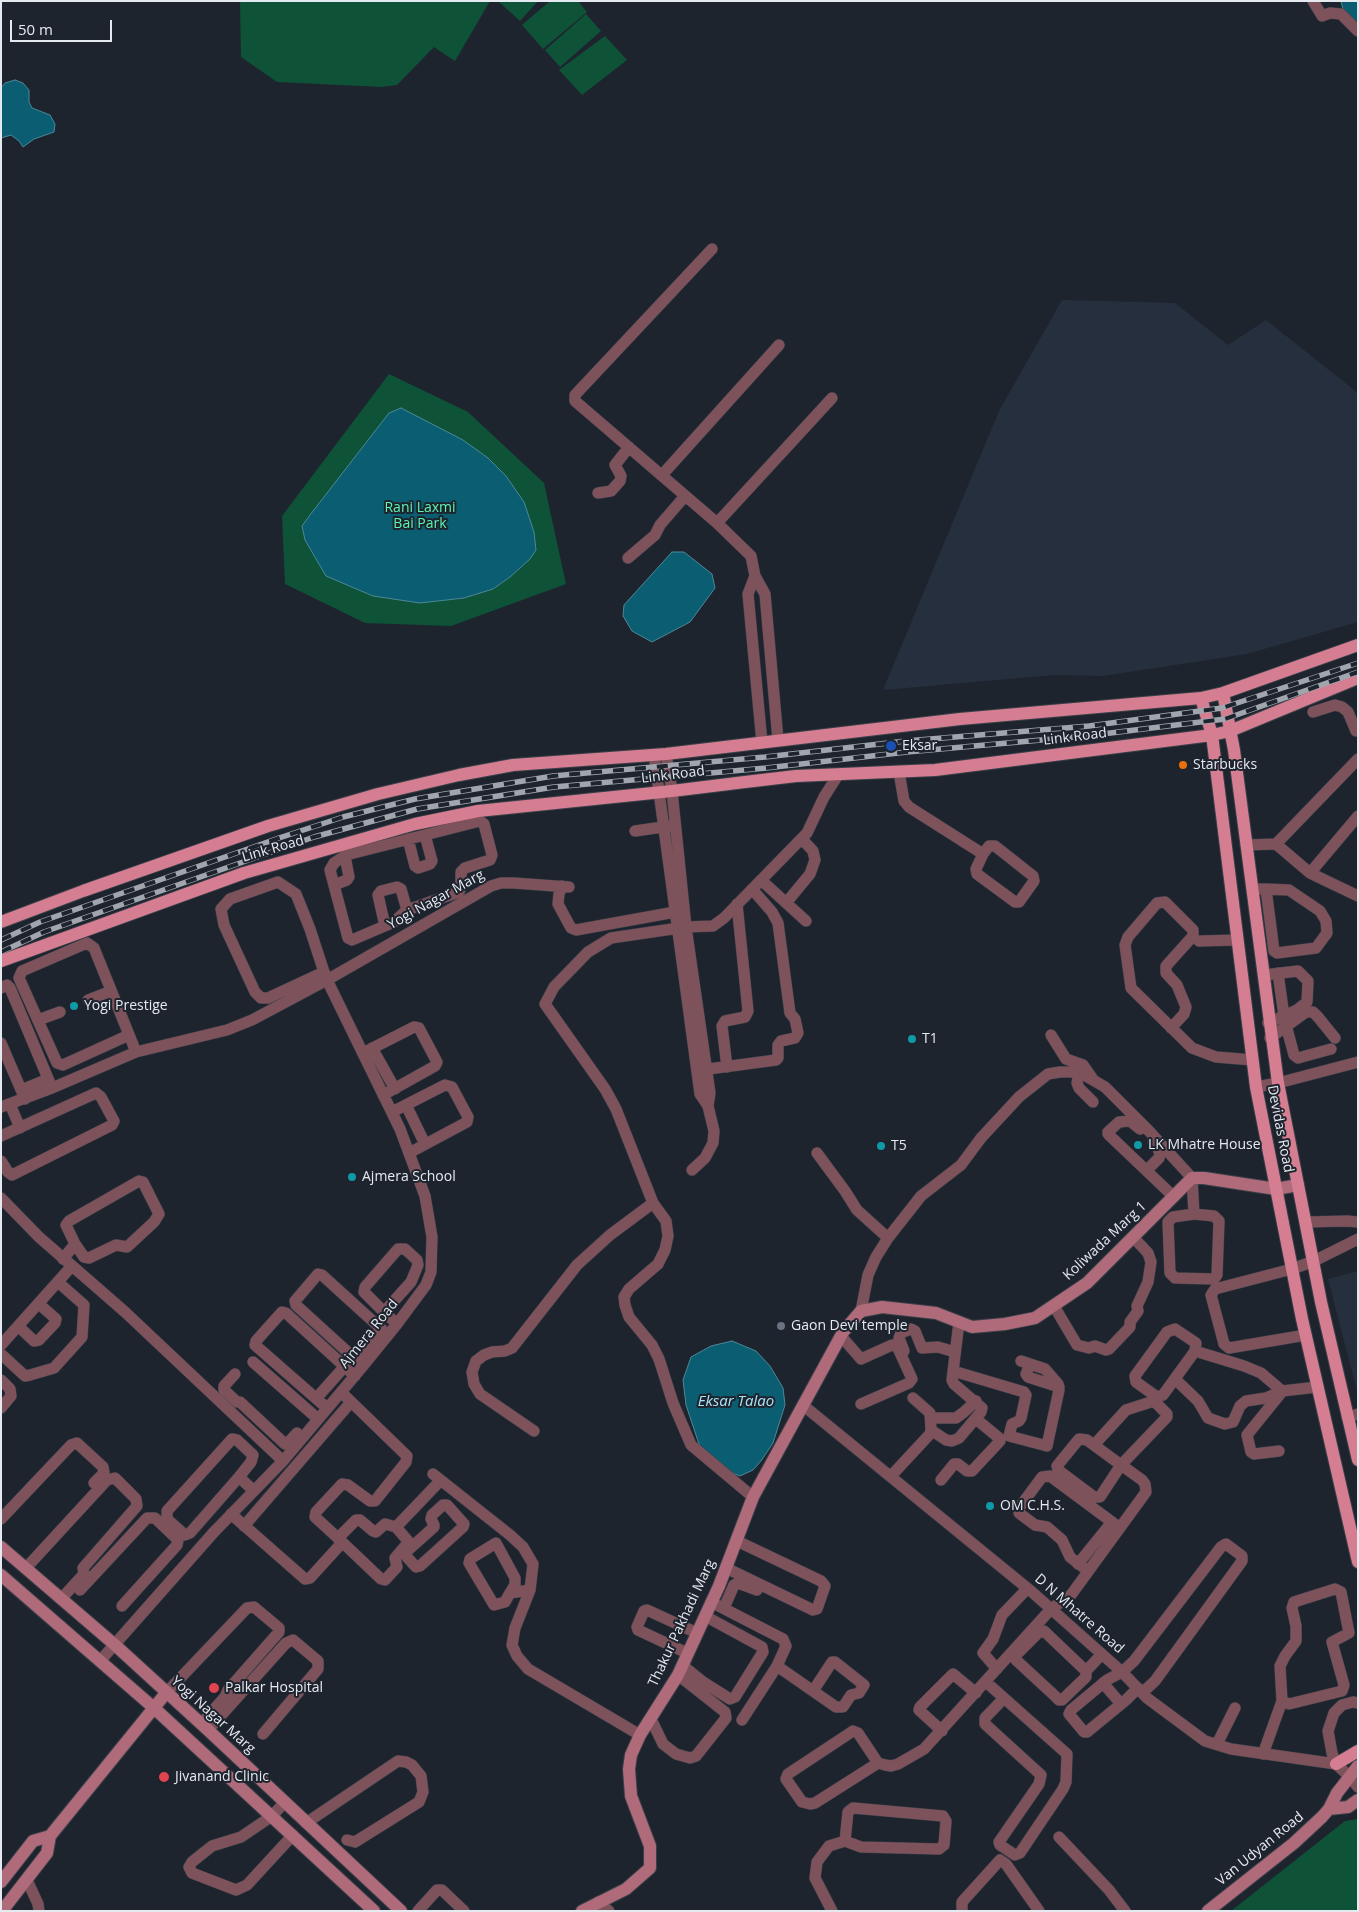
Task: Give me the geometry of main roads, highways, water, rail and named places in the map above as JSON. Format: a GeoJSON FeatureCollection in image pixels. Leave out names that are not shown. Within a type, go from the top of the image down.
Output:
{"type":"FeatureCollection","features":[{"type":"Feature","properties":{"kind":"main road","name":"Link Road"},"geometry":{"type":"LineString","coordinates":[[1,922],[268,826],[415,785],[513,765],[660,754],[960,719],[1201,698],[1223,693],[1358,645]]}},
{"type":"Feature","properties":{"kind":"main road","name":"Link Road"},"geometry":{"type":"LineString","coordinates":[[1,961],[221,881],[273,864],[415,824],[478,811],[665,792],[796,776],[935,770],[1212,735],[1230,731],[1358,678]]}},
{"type":"Feature","properties":{"kind":"main road"},"geometry":{"type":"LineString","coordinates":[[1223,693],[1253,888],[1264,928],[1264,975],[1270,1038],[1321,1302],[1352,1416],[1358,1460]]}},
{"type":"Feature","properties":{"kind":"main road","name":"Devidas Road"},"geometry":{"type":"LineString","coordinates":[[1201,698],[1212,735],[1256,1087],[1306,1335],[1358,1562]]}},
{"type":"Feature","properties":{"kind":"main road"},"geometry":{"type":"LineString","coordinates":[[1336,1764],[1358,1751]]}},
{"type":"Feature","properties":{"kind":"water"},"geometry":{"type":"Polygon","coordinates":[[[1341,1],[1358,1],[1358,27],[1343,10],[1341,1]]]}},
{"type":"Feature","properties":{"kind":"water"},"geometry":{"type":"Polygon","coordinates":[[[15,80],[23,83],[29,90],[29,102],[32,108],[50,115],[55,124],[54,132],[34,139],[23,147],[11,135],[1,138],[1,88],[5,83],[15,80]]]}},
{"type":"Feature","properties":{"kind":"water","name":"Rani Laxmi Bai Park"},"geometry":{"type":"Polygon","coordinates":[[[401,408],[463,440],[488,458],[506,476],[524,502],[534,532],[536,550],[530,559],[493,589],[464,598],[420,603],[373,596],[326,576],[305,540],[302,526],[310,515],[389,413],[401,408]]]}},
{"type":"Feature","properties":{"kind":"water"},"geometry":{"type":"Polygon","coordinates":[[[672,552],[684,552],[712,574],[715,588],[690,622],[652,642],[632,631],[623,616],[624,605],[672,552]]]}},
{"type":"Feature","properties":{"kind":"water","name":"Eksar Talao"},"geometry":{"type":"Polygon","coordinates":[[[732,1341],[756,1351],[770,1366],[783,1388],[785,1405],[773,1443],[753,1470],[740,1476],[724,1470],[711,1461],[699,1444],[686,1405],[683,1380],[691,1357],[711,1346],[732,1341]]]}},
{"type":"Feature","properties":{"kind":"railway"},"geometry":{"type":"LineString","coordinates":[[1,940],[40,922],[279,838],[343,817],[415,799],[553,776],[765,757],[906,741],[1089,726],[1222,708],[1358,663]]}},
{"type":"Feature","properties":{"kind":"railway"},"geometry":{"type":"LineString","coordinates":[[1,952],[44,932],[314,837],[417,809],[554,787],[1086,736],[1225,719],[1358,672]]}},
{"type":"Feature","properties":{"kind":"place","name":"Eksar"},"geometry":{"type":"Point","coordinates":[891,746]}},
{"type":"Feature","properties":{"kind":"place","name":"Starbucks"},"geometry":{"type":"Point","coordinates":[1183,765]}},
{"type":"Feature","properties":{"kind":"place","name":"Yogi Prestige"},"geometry":{"type":"Point","coordinates":[74,1006]}},
{"type":"Feature","properties":{"kind":"place","name":"T1"},"geometry":{"type":"Point","coordinates":[912,1039]}},
{"type":"Feature","properties":{"kind":"place","name":"LK Mhatre House"},"geometry":{"type":"Point","coordinates":[1138,1145]}},
{"type":"Feature","properties":{"kind":"place","name":"T5"},"geometry":{"type":"Point","coordinates":[881,1146]}},
{"type":"Feature","properties":{"kind":"place","name":"Ajmera School"},"geometry":{"type":"Point","coordinates":[352,1177]}},
{"type":"Feature","properties":{"kind":"place","name":"Gaon Devi temple"},"geometry":{"type":"Point","coordinates":[781,1326]}},
{"type":"Feature","properties":{"kind":"place","name":"OM C.H.S."},"geometry":{"type":"Point","coordinates":[990,1506]}},
{"type":"Feature","properties":{"kind":"place","name":"Palkar Hospital"},"geometry":{"type":"Point","coordinates":[214,1688]}},
{"type":"Feature","properties":{"kind":"place","name":"Jivanand Clinic"},"geometry":{"type":"Point","coordinates":[164,1777]}}]}
